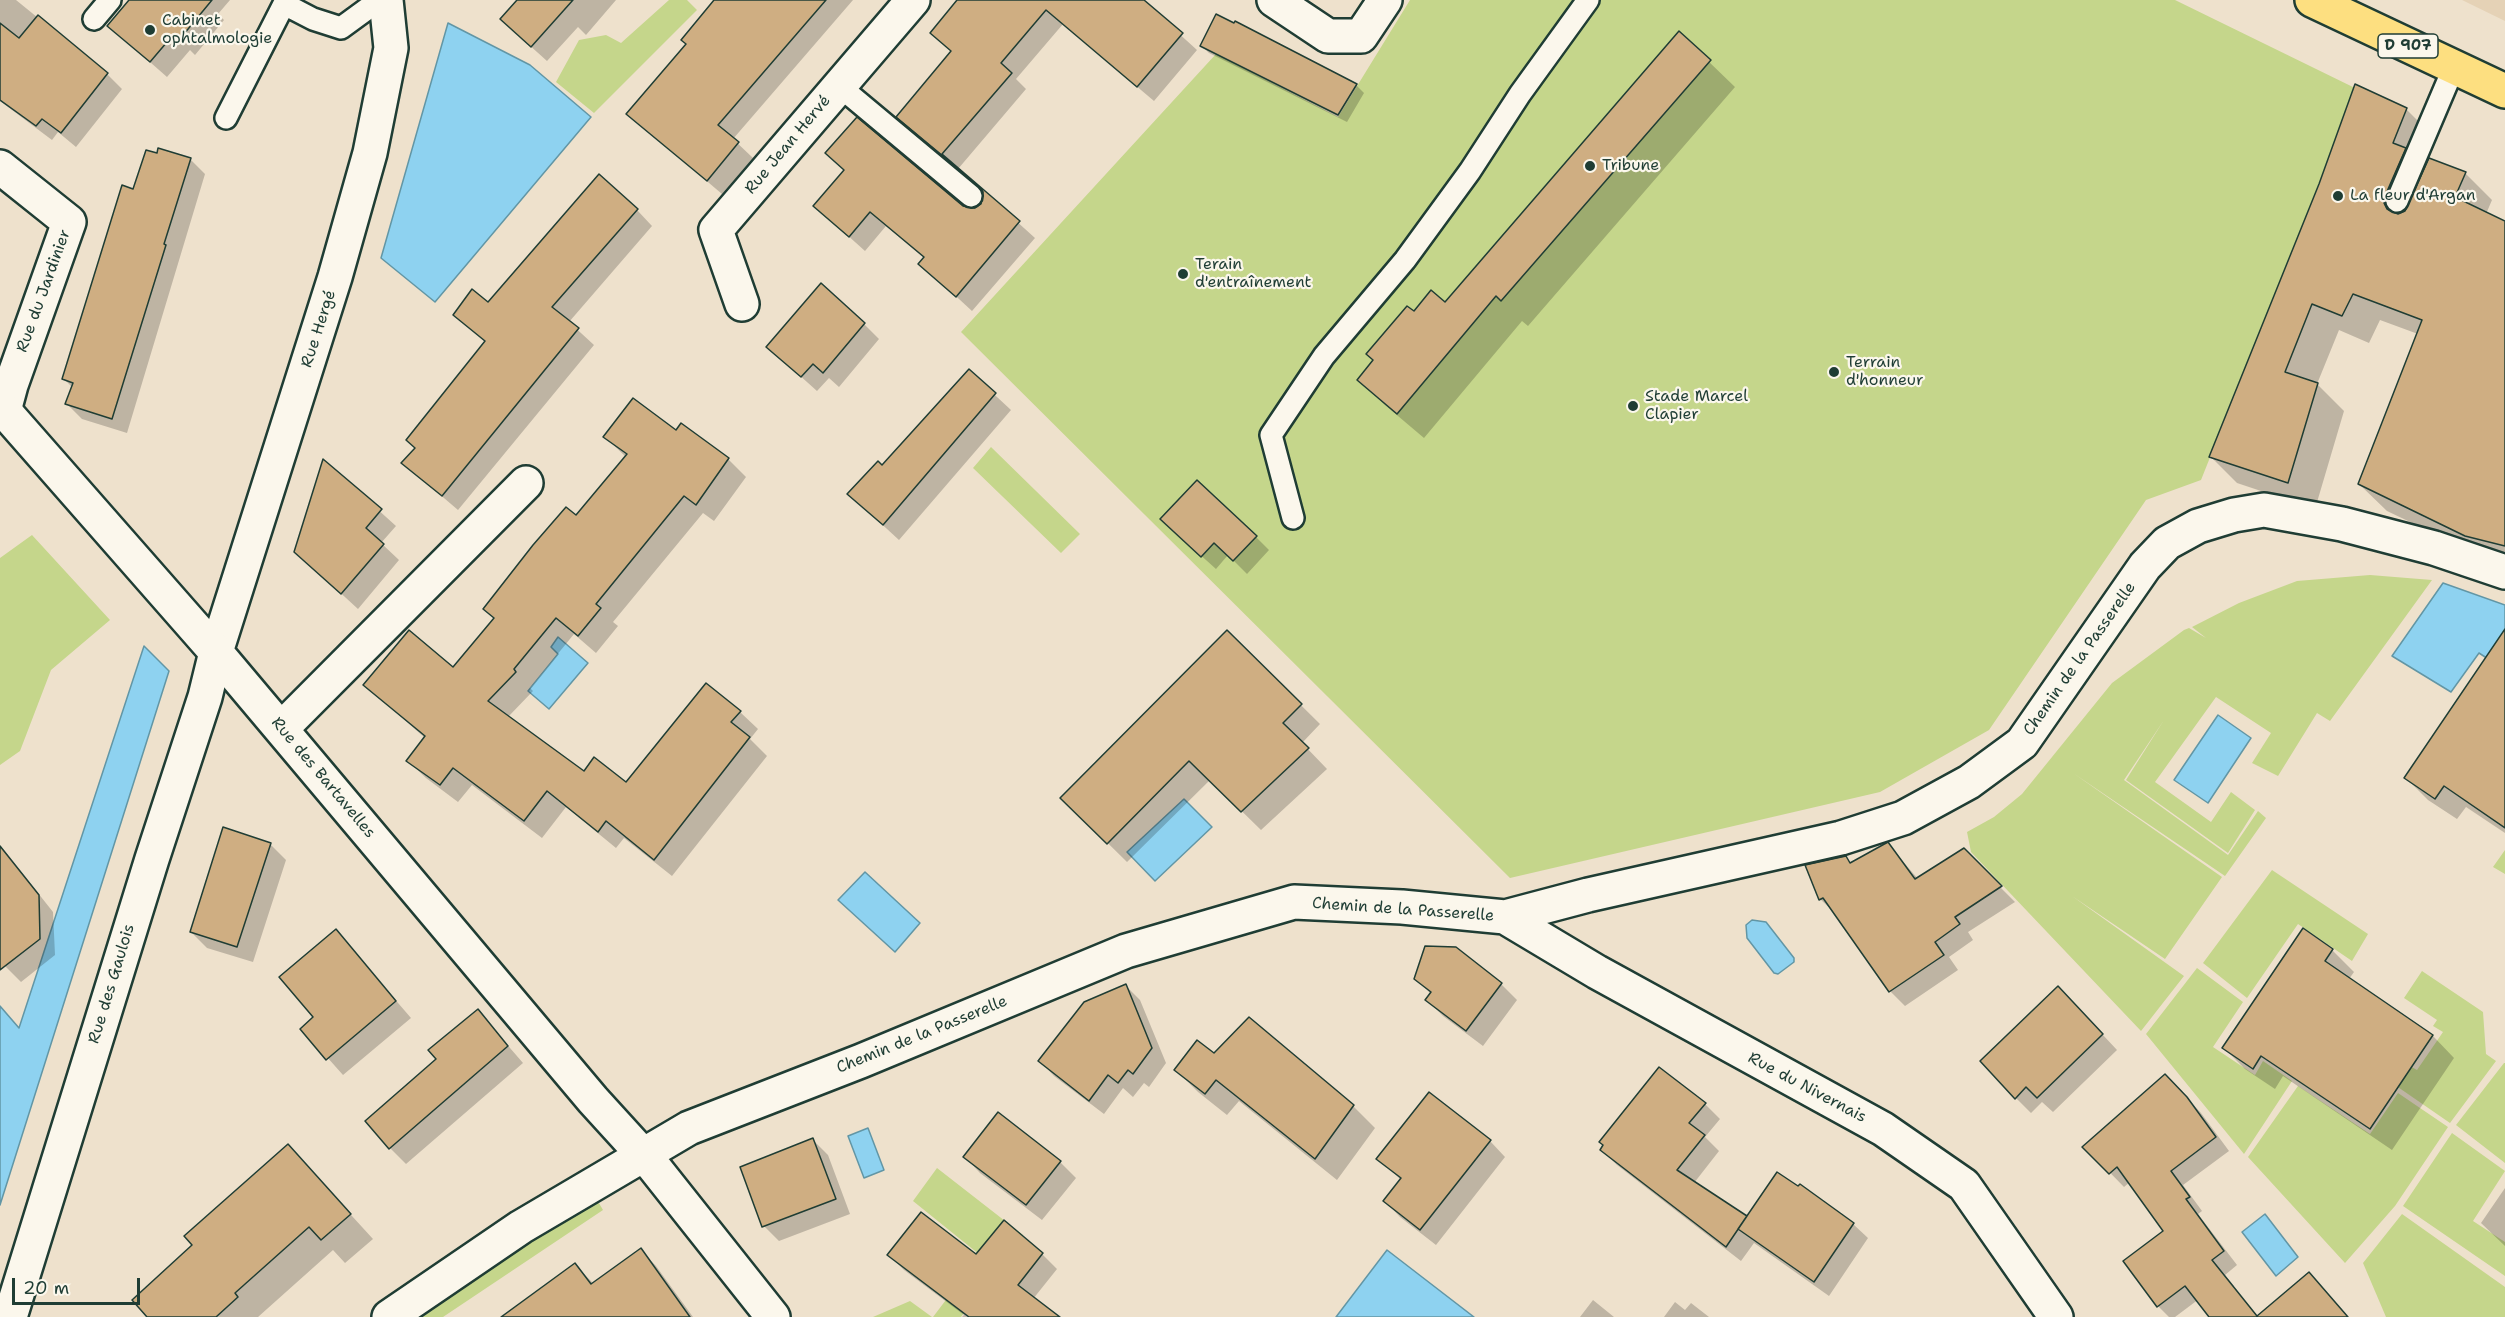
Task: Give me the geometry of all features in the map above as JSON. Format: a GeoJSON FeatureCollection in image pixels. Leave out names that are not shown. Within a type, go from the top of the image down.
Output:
{"type":"FeatureCollection","features":[{"type":"Feature","properties":{"kind":"main road","name":"D 907"},"geometry":{"type":"LineString","coordinates":[[2312,0],[2505,92]]}},
{"type":"Feature","properties":{"kind":"street","name":"Rue Jean Hervé"},"geometry":{"type":"LineString","coordinates":[[742,304],[716,230],[913,0]]}},
{"type":"Feature","properties":{"kind":"street"},"geometry":{"type":"LineString","coordinates":[[1274,0],[1328,36],[1361,36],[1385,0]]}},
{"type":"Feature","properties":{"kind":"street","name":"Rue Hergé"},"geometry":{"type":"LineString","coordinates":[[216,652],[335,277],[370,153],[391,48],[387,1]]}},
{"type":"Feature","properties":{"kind":"street","name":"Rue du Jardinier"},"geometry":{"type":"LineString","coordinates":[[0,167],[69,222],[2,408]]}},
{"type":"Feature","properties":{"kind":"street","name":"Rue des Bartavelles"},"geometry":{"type":"LineString","coordinates":[[2,408],[282,728],[593,1100],[643,1154],[773,1317]]}},
{"type":"Feature","properties":{"kind":"street"},"geometry":{"type":"LineString","coordinates":[[282,728],[526,483]]}},
{"type":"Feature","properties":{"kind":"street","name":"Chemin de la Passerelle"},"geometry":{"type":"LineString","coordinates":[[389,1317],[521,1227],[689,1128],[861,1061],[1126,951],[1294,902],[1402,907],[1505,917],[1588,895],[1841,838],[1903,818],[1969,782],[2022,742],[2145,566],[2167,543],[2198,526],[2234,515],[2264,510],[2342,524],[2505,572]]}},
{"type":"Feature","properties":{"kind":"street","name":"Rue des Gaulois"},"geometry":{"type":"LineString","coordinates":[[10,1317],[145,881],[205,696],[216,652]]}},
{"type":"Feature","properties":{"kind":"street","name":"Rue du Nivernais"},"geometry":{"type":"LineString","coordinates":[[1505,917],[1617,984],[1882,1129],[1964,1185],[2042,1293],[2056,1317]]}},
{"type":"Feature","properties":{"kind":"lane"},"geometry":{"type":"LineString","coordinates":[[94,19],[110,0]]}},
{"type":"Feature","properties":{"kind":"lane"},"geometry":{"type":"LineString","coordinates":[[1293,518],[1271,435],[1324,356],[1412,251],[1588,0]]}},
{"type":"Feature","properties":{"kind":"lane"},"geometry":{"type":"LineString","coordinates":[[226,118],[281,2],[313,19],[341,28],[367,9],[387,1]]}},
{"type":"Feature","properties":{"kind":"lane"},"geometry":{"type":"LineString","coordinates":[[2397,201],[2454,68]]}},
{"type":"Feature","properties":{"kind":"lane"},"geometry":{"type":"LineString","coordinates":[[838,85],[971,196]]}},
{"type":"Feature","properties":{"kind":"shaded area"},"geometry":{"type":"Polygon","coordinates":[[[2462,0],[2505,0],[2505,21],[2462,0]]]}},
{"type":"Feature","properties":{"kind":"green space"},"geometry":{"type":"Polygon","coordinates":[[[669,0],[687,0],[697,10],[594,113],[556,82],[579,40],[606,35],[621,43],[669,0]]]}},
{"type":"Feature","properties":{"kind":"green space","name":"Stade Marcel Clapier"},"geometry":{"type":"Polygon","coordinates":[[[1410,0],[2175,0],[2357,89],[2201,480],[2146,500],[1989,730],[1880,792],[1510,878],[961,332],[1216,54],[1338,117],[1410,0]]]}},
{"type":"Feature","properties":{"kind":"green space"},"geometry":{"type":"Polygon","coordinates":[[[991,447],[1080,534],[1061,553],[973,468],[991,447]]]}},
{"type":"Feature","properties":{"kind":"green space"},"geometry":{"type":"Polygon","coordinates":[[[32,535],[110,620],[51,670],[20,751],[0,765],[0,558],[32,535]]]}},
{"type":"Feature","properties":{"kind":"green space"},"geometry":{"type":"Polygon","coordinates":[[[2370,575],[2432,580],[2330,721],[2317,713],[2278,776],[2252,763],[2271,733],[2216,697],[2155,782],[2211,822],[2231,792],[2255,810],[2228,853],[2126,780],[2164,720],[2124,780],[2228,855],[2258,811],[2266,818],[2225,876],[2073,773],[2222,877],[2165,959],[2072,896],[2184,976],[2141,1031],[1971,852],[1967,832],[1994,817],[2022,794],[2112,683],[2184,630],[2189,628],[2206,638],[2192,627],[2239,603],[2297,581],[2370,575]]]}},
{"type":"Feature","properties":{"kind":"green space"},"geometry":{"type":"Polygon","coordinates":[[[2505,850],[2505,874],[2493,867],[2505,850]]]}},
{"type":"Feature","properties":{"kind":"green space"},"geometry":{"type":"Polygon","coordinates":[[[2272,870],[2368,934],[2352,961],[2298,924],[2247,998],[2203,963],[2272,870]]]}},
{"type":"Feature","properties":{"kind":"green space"},"geometry":{"type":"Polygon","coordinates":[[[2197,968],[2243,1002],[2213,1047],[2255,1075],[2263,1061],[2292,1081],[2244,1154],[2146,1034],[2197,968]]]}},
{"type":"Feature","properties":{"kind":"green space"},"geometry":{"type":"Polygon","coordinates":[[[2422,971],[2483,1012],[2486,1054],[2496,1061],[2450,1123],[2392,1083],[2406,1064],[2417,1070],[2443,1032],[2433,1026],[2437,1020],[2404,998],[2422,971]]]}},
{"type":"Feature","properties":{"kind":"green space"},"geometry":{"type":"Polygon","coordinates":[[[2505,1063],[2505,1163],[2456,1125],[2505,1063]]]}},
{"type":"Feature","properties":{"kind":"green space"},"geometry":{"type":"Polygon","coordinates":[[[2298,1086],[2370,1134],[2398,1093],[2448,1127],[2395,1206],[2345,1263],[2248,1157],[2298,1086]]]}},
{"type":"Feature","properties":{"kind":"green space"},"geometry":{"type":"Polygon","coordinates":[[[2452,1133],[2505,1171],[2473,1221],[2505,1242],[2505,1276],[2403,1206],[2452,1133]]]}},
{"type":"Feature","properties":{"kind":"green space"},"geometry":{"type":"Polygon","coordinates":[[[937,1168],[1023,1235],[961,1317],[933,1317],[980,1255],[913,1201],[937,1168]]]}},
{"type":"Feature","properties":{"kind":"green space"},"geometry":{"type":"Polygon","coordinates":[[[593,1193],[603,1210],[443,1317],[412,1317],[593,1193]]]}},
{"type":"Feature","properties":{"kind":"green space"},"geometry":{"type":"Polygon","coordinates":[[[2402,1214],[2505,1287],[2505,1317],[2386,1317],[2363,1263],[2402,1214]]]}},
{"type":"Feature","properties":{"kind":"green space"},"geometry":{"type":"Polygon","coordinates":[[[910,1301],[932,1317],[873,1317],[910,1301]]]}},
{"type":"Feature","properties":{"kind":"water"},"geometry":{"type":"Polygon","coordinates":[[[448,23],[530,65],[591,117],[435,302],[381,258],[448,23]]]}},
{"type":"Feature","properties":{"kind":"water"},"geometry":{"type":"Polygon","coordinates":[[[2443,583],[2505,605],[2505,670],[2479,653],[2451,692],[2392,656],[2443,583]]]}},
{"type":"Feature","properties":{"kind":"water"},"geometry":{"type":"Polygon","coordinates":[[[558,637],[588,663],[549,709],[528,691],[558,654],[551,647],[558,637]]]}},
{"type":"Feature","properties":{"kind":"water"},"geometry":{"type":"Polygon","coordinates":[[[144,646],[169,671],[0,1205],[0,1006],[19,1028],[144,646]]]}},
{"type":"Feature","properties":{"kind":"water"},"geometry":{"type":"Polygon","coordinates":[[[2218,715],[2251,738],[2208,803],[2174,780],[2218,715]]]}},
{"type":"Feature","properties":{"kind":"water"},"geometry":{"type":"Polygon","coordinates":[[[1184,799],[1212,827],[1155,881],[1127,852],[1184,799]]]}},
{"type":"Feature","properties":{"kind":"water"},"geometry":{"type":"Polygon","coordinates":[[[865,872],[920,923],[895,952],[838,900],[865,872]]]}},
{"type":"Feature","properties":{"kind":"water"},"geometry":{"type":"Polygon","coordinates":[[[1752,920],[1766,922],[1794,958],[1794,962],[1778,974],[1774,973],[1747,938],[1746,925],[1752,920]]]}},
{"type":"Feature","properties":{"kind":"water"},"geometry":{"type":"Polygon","coordinates":[[[868,1128],[884,1170],[864,1178],[848,1136],[868,1128]]]}},
{"type":"Feature","properties":{"kind":"water"},"geometry":{"type":"Polygon","coordinates":[[[2265,1214],[2298,1257],[2276,1276],[2242,1232],[2265,1214]]]}},
{"type":"Feature","properties":{"kind":"water"},"geometry":{"type":"Polygon","coordinates":[[[1387,1250],[1474,1317],[1336,1317],[1387,1250]]]}},
{"type":"Feature","properties":{"kind":"building","name":"Cabinet ophtalmologie"},"geometry":{"type":"Polygon","coordinates":[[[129,0],[212,0],[179,40],[173,35],[150,62],[107,26],[129,0]]]}},
{"type":"Feature","properties":{"kind":"building"},"geometry":{"type":"Polygon","coordinates":[[[517,0],[573,0],[531,47],[500,19],[517,0]]]}},
{"type":"Feature","properties":{"kind":"building"},"geometry":{"type":"Polygon","coordinates":[[[714,0],[826,0],[718,125],[739,142],[707,181],[626,114],[686,44],[681,40],[714,0]]]}},
{"type":"Feature","properties":{"kind":"building"},"geometry":{"type":"Polygon","coordinates":[[[957,0],[1144,0],[1183,33],[1137,87],[1046,10],[1001,63],[1012,73],[942,154],[1020,221],[956,297],[918,264],[924,257],[870,212],[849,237],[813,206],[844,170],[825,153],[857,117],[963,206],[975,208],[981,204],[983,192],[979,186],[896,117],[951,51],[930,33],[957,0]]]}},
{"type":"Feature","properties":{"kind":"building"},"geometry":{"type":"Polygon","coordinates":[[[1216,14],[1234,23],[1235,21],[1357,84],[1338,115],[1200,46],[1216,14]]]}},
{"type":"Feature","properties":{"kind":"building"},"geometry":{"type":"Polygon","coordinates":[[[38,15],[108,73],[61,133],[42,119],[36,126],[0,100],[0,23],[19,38],[38,15]]]}},
{"type":"Feature","properties":{"kind":"building","name":"Tribune"},"geometry":{"type":"Polygon","coordinates":[[[1679,31],[1711,60],[1501,301],[1496,296],[1397,414],[1357,380],[1373,360],[1366,354],[1407,306],[1414,311],[1431,290],[1445,302],[1679,31]]]}},
{"type":"Feature","properties":{"kind":"building"},"geometry":{"type":"Polygon","coordinates":[[[2355,84],[2407,108],[2393,143],[2406,148],[2385,196],[2384,203],[2387,209],[2398,214],[2405,211],[2429,158],[2466,172],[2455,197],[2505,221],[2505,546],[2465,536],[2358,484],[2422,320],[2353,294],[2342,316],[2312,304],[2285,372],[2318,383],[2288,483],[2209,457],[2319,184],[2355,84]]]}},
{"type":"Feature","properties":{"kind":"building"},"geometry":{"type":"Polygon","coordinates":[[[158,148],[191,158],[112,419],[65,404],[73,383],[62,379],[122,185],[133,189],[146,150],[157,153],[158,148]]]}},
{"type":"Feature","properties":{"kind":"building"},"geometry":{"type":"Polygon","coordinates":[[[599,174],[638,209],[552,307],[579,328],[442,496],[401,463],[415,448],[406,440],[485,341],[453,315],[472,289],[488,302],[599,174]]]}},
{"type":"Feature","properties":{"kind":"building"},"geometry":{"type":"Polygon","coordinates":[[[821,283],[865,323],[823,373],[813,364],[801,377],[766,347],[821,283]]]}},
{"type":"Feature","properties":{"kind":"building"},"geometry":{"type":"Polygon","coordinates":[[[969,369],[996,393],[883,525],[847,494],[878,461],[882,465],[969,369]]]}},
{"type":"Feature","properties":{"kind":"building"},"geometry":{"type":"Polygon","coordinates":[[[633,398],[676,430],[681,423],[729,458],[696,505],[684,496],[596,604],[601,608],[578,636],[556,618],[514,669],[516,672],[488,701],[584,771],[594,757],[626,782],[706,683],[741,711],[731,722],[750,737],[654,860],[606,821],[598,832],[547,791],[524,821],[453,768],[440,785],[406,761],[425,736],[363,685],[409,630],[453,667],[494,618],[483,609],[533,545],[566,507],[576,515],[627,454],[603,437],[633,398]]]}},
{"type":"Feature","properties":{"kind":"building"},"geometry":{"type":"Polygon","coordinates":[[[323,459],[382,509],[366,528],[384,544],[341,594],[294,552],[323,459]]]}},
{"type":"Feature","properties":{"kind":"building"},"geometry":{"type":"Polygon","coordinates":[[[1197,480],[1257,536],[1233,561],[1214,543],[1201,557],[1160,519],[1197,480]]]}},
{"type":"Feature","properties":{"kind":"building"},"geometry":{"type":"Polygon","coordinates":[[[2505,629],[2505,828],[2444,786],[2435,799],[2404,778],[2505,629]]]}},
{"type":"Feature","properties":{"kind":"building"},"geometry":{"type":"Polygon","coordinates":[[[1227,630],[1302,704],[1283,723],[1309,748],[1241,812],[1189,761],[1107,844],[1060,798],[1227,630]]]}},
{"type":"Feature","properties":{"kind":"building"},"geometry":{"type":"Polygon","coordinates":[[[223,827],[271,843],[237,947],[190,932],[223,827]]]}},
{"type":"Feature","properties":{"kind":"building"},"geometry":{"type":"Polygon","coordinates":[[[1888,842],[1915,879],[1964,848],[2002,886],[1955,917],[1960,924],[1935,942],[1944,955],[1889,992],[1823,898],[1819,900],[1805,865],[1846,856],[1850,863],[1888,842]]]}},
{"type":"Feature","properties":{"kind":"building"},"geometry":{"type":"Polygon","coordinates":[[[0,846],[39,895],[40,939],[0,970],[0,846]]]}},
{"type":"Feature","properties":{"kind":"building"},"geometry":{"type":"Polygon","coordinates":[[[2303,928],[2333,949],[2325,961],[2433,1035],[2370,1129],[2261,1056],[2253,1069],[2222,1048],[2303,928]]]}},
{"type":"Feature","properties":{"kind":"building"},"geometry":{"type":"Polygon","coordinates":[[[336,929],[396,1001],[326,1060],[300,1029],[313,1017],[279,977],[336,929]]]}},
{"type":"Feature","properties":{"kind":"building"},"geometry":{"type":"Polygon","coordinates":[[[1425,946],[1456,947],[1502,983],[1466,1031],[1425,1000],[1431,992],[1414,979],[1425,946]]]}},
{"type":"Feature","properties":{"kind":"building"},"geometry":{"type":"Polygon","coordinates":[[[1126,984],[1152,1048],[1133,1074],[1128,1070],[1118,1083],[1108,1075],[1089,1101],[1038,1061],[1084,1002],[1126,984]]]}},
{"type":"Feature","properties":{"kind":"building"},"geometry":{"type":"Polygon","coordinates":[[[2058,986],[2103,1034],[2037,1098],[2026,1087],[2015,1099],[1980,1061],[2058,986]]]}},
{"type":"Feature","properties":{"kind":"building"},"geometry":{"type":"Polygon","coordinates":[[[478,1009],[508,1046],[389,1149],[365,1121],[436,1059],[428,1050],[478,1009]]]}},
{"type":"Feature","properties":{"kind":"building"},"geometry":{"type":"Polygon","coordinates":[[[1249,1017],[1354,1105],[1315,1159],[1216,1080],[1205,1094],[1174,1070],[1197,1040],[1214,1053],[1249,1017]]]}},
{"type":"Feature","properties":{"kind":"building"},"geometry":{"type":"Polygon","coordinates":[[[1659,1067],[1706,1103],[1689,1123],[1705,1135],[1677,1170],[1747,1216],[1726,1247],[1600,1150],[1603,1145],[1599,1142],[1659,1067]]]}},
{"type":"Feature","properties":{"kind":"building"},"geometry":{"type":"Polygon","coordinates":[[[2165,1074],[2187,1097],[2216,1137],[2171,1171],[2190,1197],[2186,1199],[2224,1251],[2212,1260],[2257,1316],[2309,1272],[2348,1317],[2209,1317],[2185,1286],[2157,1307],[2123,1261],[2163,1231],[2117,1167],[2109,1174],[2082,1147],[2165,1074]]]}},
{"type":"Feature","properties":{"kind":"building"},"geometry":{"type":"Polygon","coordinates":[[[1429,1092],[1491,1140],[1420,1230],[1383,1201],[1401,1178],[1376,1159],[1429,1092]]]}},
{"type":"Feature","properties":{"kind":"building"},"geometry":{"type":"Polygon","coordinates":[[[998,1112],[1061,1161],[1026,1205],[963,1157],[998,1112]]]}},
{"type":"Feature","properties":{"kind":"building"},"geometry":{"type":"Polygon","coordinates":[[[813,1138],[836,1199],[762,1227],[740,1167],[813,1138]]]}},
{"type":"Feature","properties":{"kind":"building"},"geometry":{"type":"Polygon","coordinates":[[[288,1144],[351,1214],[321,1240],[309,1227],[235,1293],[238,1297],[216,1317],[147,1317],[132,1300],[192,1245],[184,1236],[288,1144]]]}},
{"type":"Feature","properties":{"kind":"building"},"geometry":{"type":"Polygon","coordinates":[[[1777,1172],[1798,1186],[1800,1184],[1854,1223],[1814,1282],[1738,1229],[1777,1172]]]}},
{"type":"Feature","properties":{"kind":"building"},"geometry":{"type":"Polygon","coordinates":[[[921,1212],[976,1254],[1004,1220],[1043,1253],[1018,1285],[1060,1317],[969,1317],[887,1255],[921,1212]]]}},
{"type":"Feature","properties":{"kind":"building"},"geometry":{"type":"Polygon","coordinates":[[[641,1248],[690,1317],[501,1317],[575,1263],[591,1284],[641,1248]]]}},
{"type":"Feature","properties":{"kind":"place","name":"Cabinet ophtalmologie"},"geometry":{"type":"Point","coordinates":[150,30]}},
{"type":"Feature","properties":{"kind":"place","name":"Tribune"},"geometry":{"type":"Point","coordinates":[1590,166]}},
{"type":"Feature","properties":{"kind":"place","name":"La fleur d'Argan"},"geometry":{"type":"Point","coordinates":[2338,196]}},
{"type":"Feature","properties":{"kind":"place","name":"Terain d'entraînement"},"geometry":{"type":"Point","coordinates":[1183,274]}},
{"type":"Feature","properties":{"kind":"place","name":"Terrain d'honneur"},"geometry":{"type":"Point","coordinates":[1834,372]}},
{"type":"Feature","properties":{"kind":"place","name":"Stade Marcel Clapier"},"geometry":{"type":"Point","coordinates":[1633,406]}}]}
